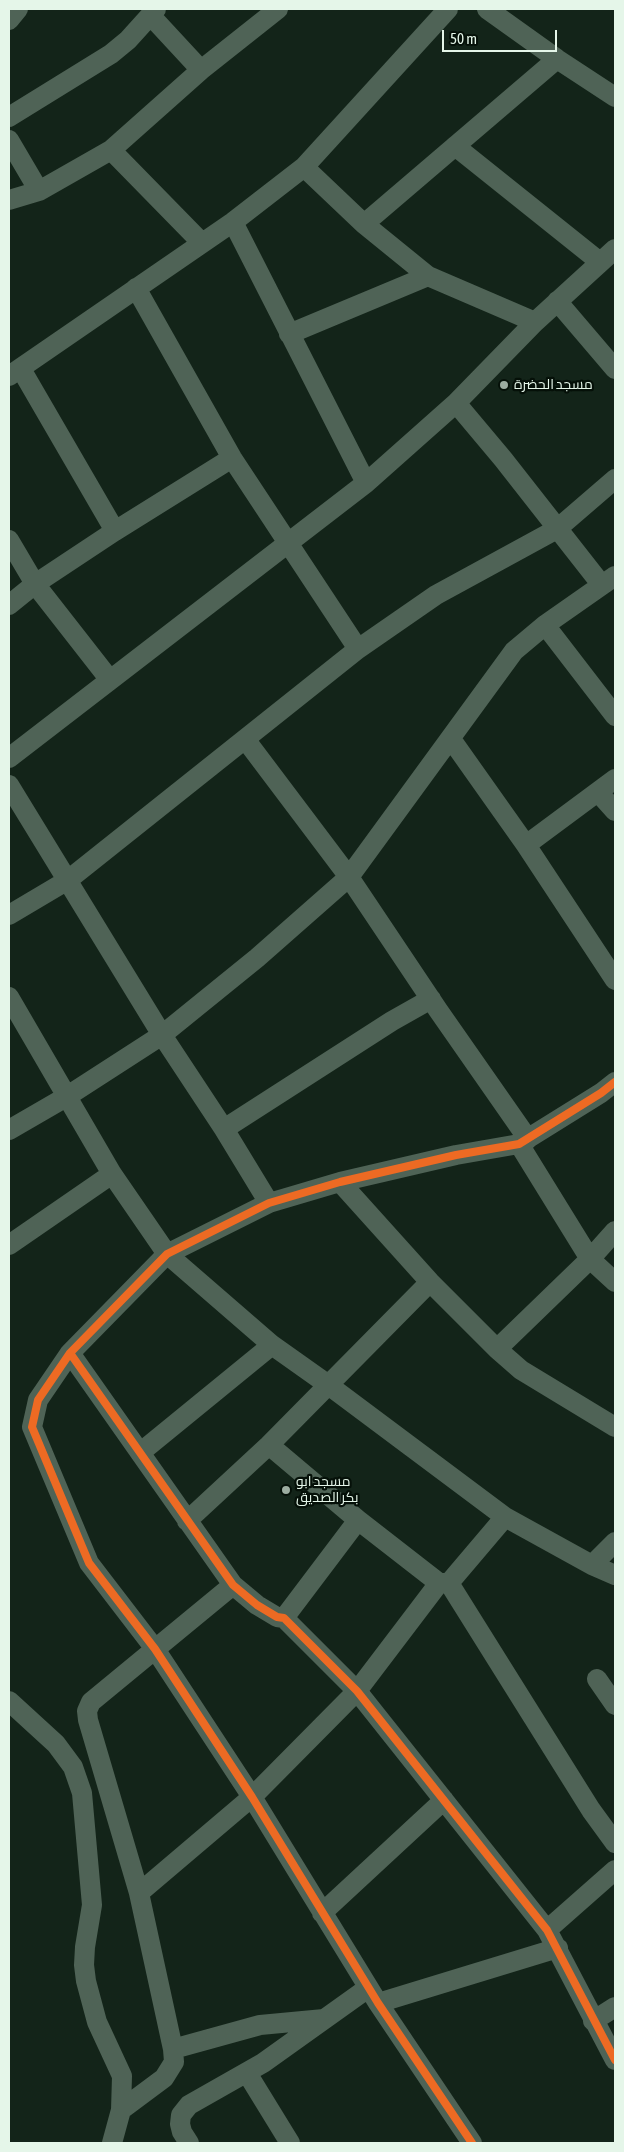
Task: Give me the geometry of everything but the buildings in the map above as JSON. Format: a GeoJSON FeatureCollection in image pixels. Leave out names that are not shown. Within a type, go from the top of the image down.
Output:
{"type":"FeatureCollection","features":[{"type":"Feature","properties":{"kind":"street"},"geometry":{"type":"LineString","coordinates":[[9,20],[18,9]]}},
{"type":"Feature","properties":{"kind":"street"},"geometry":{"type":"LineString","coordinates":[[9,200],[39,191],[111,150],[201,70],[278,9]]}},
{"type":"Feature","properties":{"kind":"street"},"geometry":{"type":"LineString","coordinates":[[115,531],[15,373],[233,222],[304,167],[448,9]]}},
{"type":"Feature","properties":{"kind":"street"},"geometry":{"type":"LineString","coordinates":[[487,9],[557,59],[615,97]]}},
{"type":"Feature","properties":{"kind":"street"},"geometry":{"type":"LineString","coordinates":[[9,116],[111,54],[154,12],[201,70]]}},
{"type":"Feature","properties":{"kind":"street"},"geometry":{"type":"LineString","coordinates":[[364,224],[557,59]]}},
{"type":"Feature","properties":{"kind":"street"},"geometry":{"type":"LineString","coordinates":[[9,140],[39,191]]}},
{"type":"Feature","properties":{"kind":"street"},"geometry":{"type":"LineString","coordinates":[[9,758],[366,484],[456,403],[535,322],[608,256],[455,146]]}},
{"type":"Feature","properties":{"kind":"street"},"geometry":{"type":"LineString","coordinates":[[111,150],[202,243]]}},
{"type":"Feature","properties":{"kind":"street"},"geometry":{"type":"LineString","coordinates":[[304,167],[364,224],[428,276],[535,322]]}},
{"type":"Feature","properties":{"kind":"street"},"geometry":{"type":"LineString","coordinates":[[233,222],[366,484]]}},
{"type":"Feature","properties":{"kind":"street"},"geometry":{"type":"LineString","coordinates":[[289,334],[428,276]]}},
{"type":"Feature","properties":{"kind":"street"},"geometry":{"type":"LineString","coordinates":[[136,288],[232,458],[358,649]]}},
{"type":"Feature","properties":{"kind":"street"},"geometry":{"type":"LineString","coordinates":[[557,301],[615,369]]}},
{"type":"Feature","properties":{"kind":"street"},"geometry":{"type":"LineString","coordinates":[[9,1130],[162,1035],[257,958],[349,878],[514,651],[545,625],[608,580],[557,529],[503,459],[456,403]]}},
{"type":"Feature","properties":{"kind":"street"},"geometry":{"type":"LineString","coordinates":[[9,605],[35,584],[115,531],[232,458]]}},
{"type":"Feature","properties":{"kind":"street"},"geometry":{"type":"LineString","coordinates":[[9,915],[68,880],[358,649],[436,595],[557,529],[615,479]]}},
{"type":"Feature","properties":{"kind":"street"},"geometry":{"type":"LineString","coordinates":[[9,540],[35,584],[110,680]]}},
{"type":"Feature","properties":{"kind":"street"},"geometry":{"type":"LineString","coordinates":[[545,625],[615,716]]}},
{"type":"Feature","properties":{"kind":"street"},"geometry":{"type":"LineString","coordinates":[[245,739],[349,878],[431,999],[523,1141],[590,1259],[615,1282]]}},
{"type":"Feature","properties":{"kind":"street"},"geometry":{"type":"LineString","coordinates":[[451,739],[526,845],[615,980]]}},
{"type":"Feature","properties":{"kind":"street"},"geometry":{"type":"LineString","coordinates":[[526,845],[615,779]]}},
{"type":"Feature","properties":{"kind":"street"},"geometry":{"type":"LineString","coordinates":[[9,786],[162,1035],[224,1129],[269,1203]]}},
{"type":"Feature","properties":{"kind":"street"},"geometry":{"type":"LineString","coordinates":[[598,792],[615,811]]}},
{"type":"Feature","properties":{"kind":"street"},"geometry":{"type":"LineString","coordinates":[[9,998],[112,1174],[167,1254],[272,1345],[328,1384],[505,1517],[592,1565],[615,1574]]}},
{"type":"Feature","properties":{"kind":"street"},"geometry":{"type":"LineString","coordinates":[[224,1129],[392,1021],[431,999]]}},
{"type":"Feature","properties":{"kind":"street"},"geometry":{"type":"LineString","coordinates":[[472,2143],[373,1996],[252,1797],[155,1649],[89,1563],[32,1427],[38,1400],[70,1353],[167,1254],[269,1203],[340,1182],[523,1141],[601,1093],[615,1082]]}},
{"type":"Feature","properties":{"kind":"street"},"geometry":{"type":"LineString","coordinates":[[9,1246],[112,1174]]}},
{"type":"Feature","properties":{"kind":"street"},"geometry":{"type":"LineString","coordinates":[[340,1182],[430,1282],[497,1349],[521,1370],[615,1427]]}},
{"type":"Feature","properties":{"kind":"street"},"geometry":{"type":"LineString","coordinates":[[497,1349],[590,1259],[615,1231]]}},
{"type":"Feature","properties":{"kind":"street"},"geometry":{"type":"LineString","coordinates":[[188,1521],[269,1445],[430,1282]]}},
{"type":"Feature","properties":{"kind":"street"},"geometry":{"type":"LineString","coordinates":[[141,1452],[272,1345]]}},
{"type":"Feature","properties":{"kind":"street"},"geometry":{"type":"LineString","coordinates":[[70,1353],[233,1585],[257,1605],[284,1618],[357,1691],[547,1930],[615,2060]]}},
{"type":"Feature","properties":{"kind":"street"},"geometry":{"type":"LineString","coordinates":[[269,1445],[358,1520],[444,1583],[591,1810],[615,1843]]}},
{"type":"Feature","properties":{"kind":"street"},"geometry":{"type":"LineString","coordinates":[[139,1893],[252,1797],[357,1691],[444,1583],[505,1517]]}},
{"type":"Feature","properties":{"kind":"street"},"geometry":{"type":"LineString","coordinates":[[284,1618],[358,1520]]}},
{"type":"Feature","properties":{"kind":"street"},"geometry":{"type":"LineString","coordinates":[[592,1565],[615,1542]]}},
{"type":"Feature","properties":{"kind":"street"},"geometry":{"type":"LineString","coordinates":[[121,2110],[164,2078],[174,2062],[173,2049],[139,1893],[88,1720],[87,1711],[91,1702],[233,1585]]}},
{"type":"Feature","properties":{"kind":"street"},"geometry":{"type":"LineString","coordinates":[[597,1679],[615,1706]]}},
{"type":"Feature","properties":{"kind":"street"},"geometry":{"type":"LineString","coordinates":[[9,1701],[56,1744],[73,1767],[82,1792],[92,1906],[84,1965],[97,2022],[122,2076],[121,2110],[112,2143]]}},
{"type":"Feature","properties":{"kind":"street"},"geometry":{"type":"LineString","coordinates":[[322,1913],[444,1800]]}},
{"type":"Feature","properties":{"kind":"street"},"geometry":{"type":"LineString","coordinates":[[547,1930],[615,1870]]}},
{"type":"Feature","properties":{"kind":"street"},"geometry":{"type":"LineString","coordinates":[[189,2143],[182,2132],[180,2124],[181,2115],[185,2108],[247,2073],[324,2019],[373,1996],[558,1948]]}},
{"type":"Feature","properties":{"kind":"street"},"geometry":{"type":"LineString","coordinates":[[593,2021],[615,2008]]}},
{"type":"Feature","properties":{"kind":"street"},"geometry":{"type":"LineString","coordinates":[[173,2049],[260,2025],[324,2019]]}},
{"type":"Feature","properties":{"kind":"street"},"geometry":{"type":"LineString","coordinates":[[247,2073],[290,2143]]}},
{"type":"Feature","properties":{"kind":"cycle path"},"geometry":{"type":"LineString","coordinates":[[472,2143],[378,2003],[252,1797],[155,1649],[89,1563],[32,1427],[38,1400],[70,1353],[167,1254],[269,1203],[340,1182],[456,1155],[519,1144],[601,1093],[615,1082]]}},
{"type":"Feature","properties":{"kind":"cycle path"},"geometry":{"type":"LineString","coordinates":[[70,1353],[233,1585],[257,1605],[277,1617],[284,1618],[357,1691],[547,1930],[615,2060]]}},
{"type":"Feature","properties":{"kind":"place","name":"مسجد الحضرة"},"geometry":{"type":"Point","coordinates":[504,385]}},
{"type":"Feature","properties":{"kind":"place","name":"مسجد ابو بكر الصديق"},"geometry":{"type":"Point","coordinates":[286,1490]}}]}
